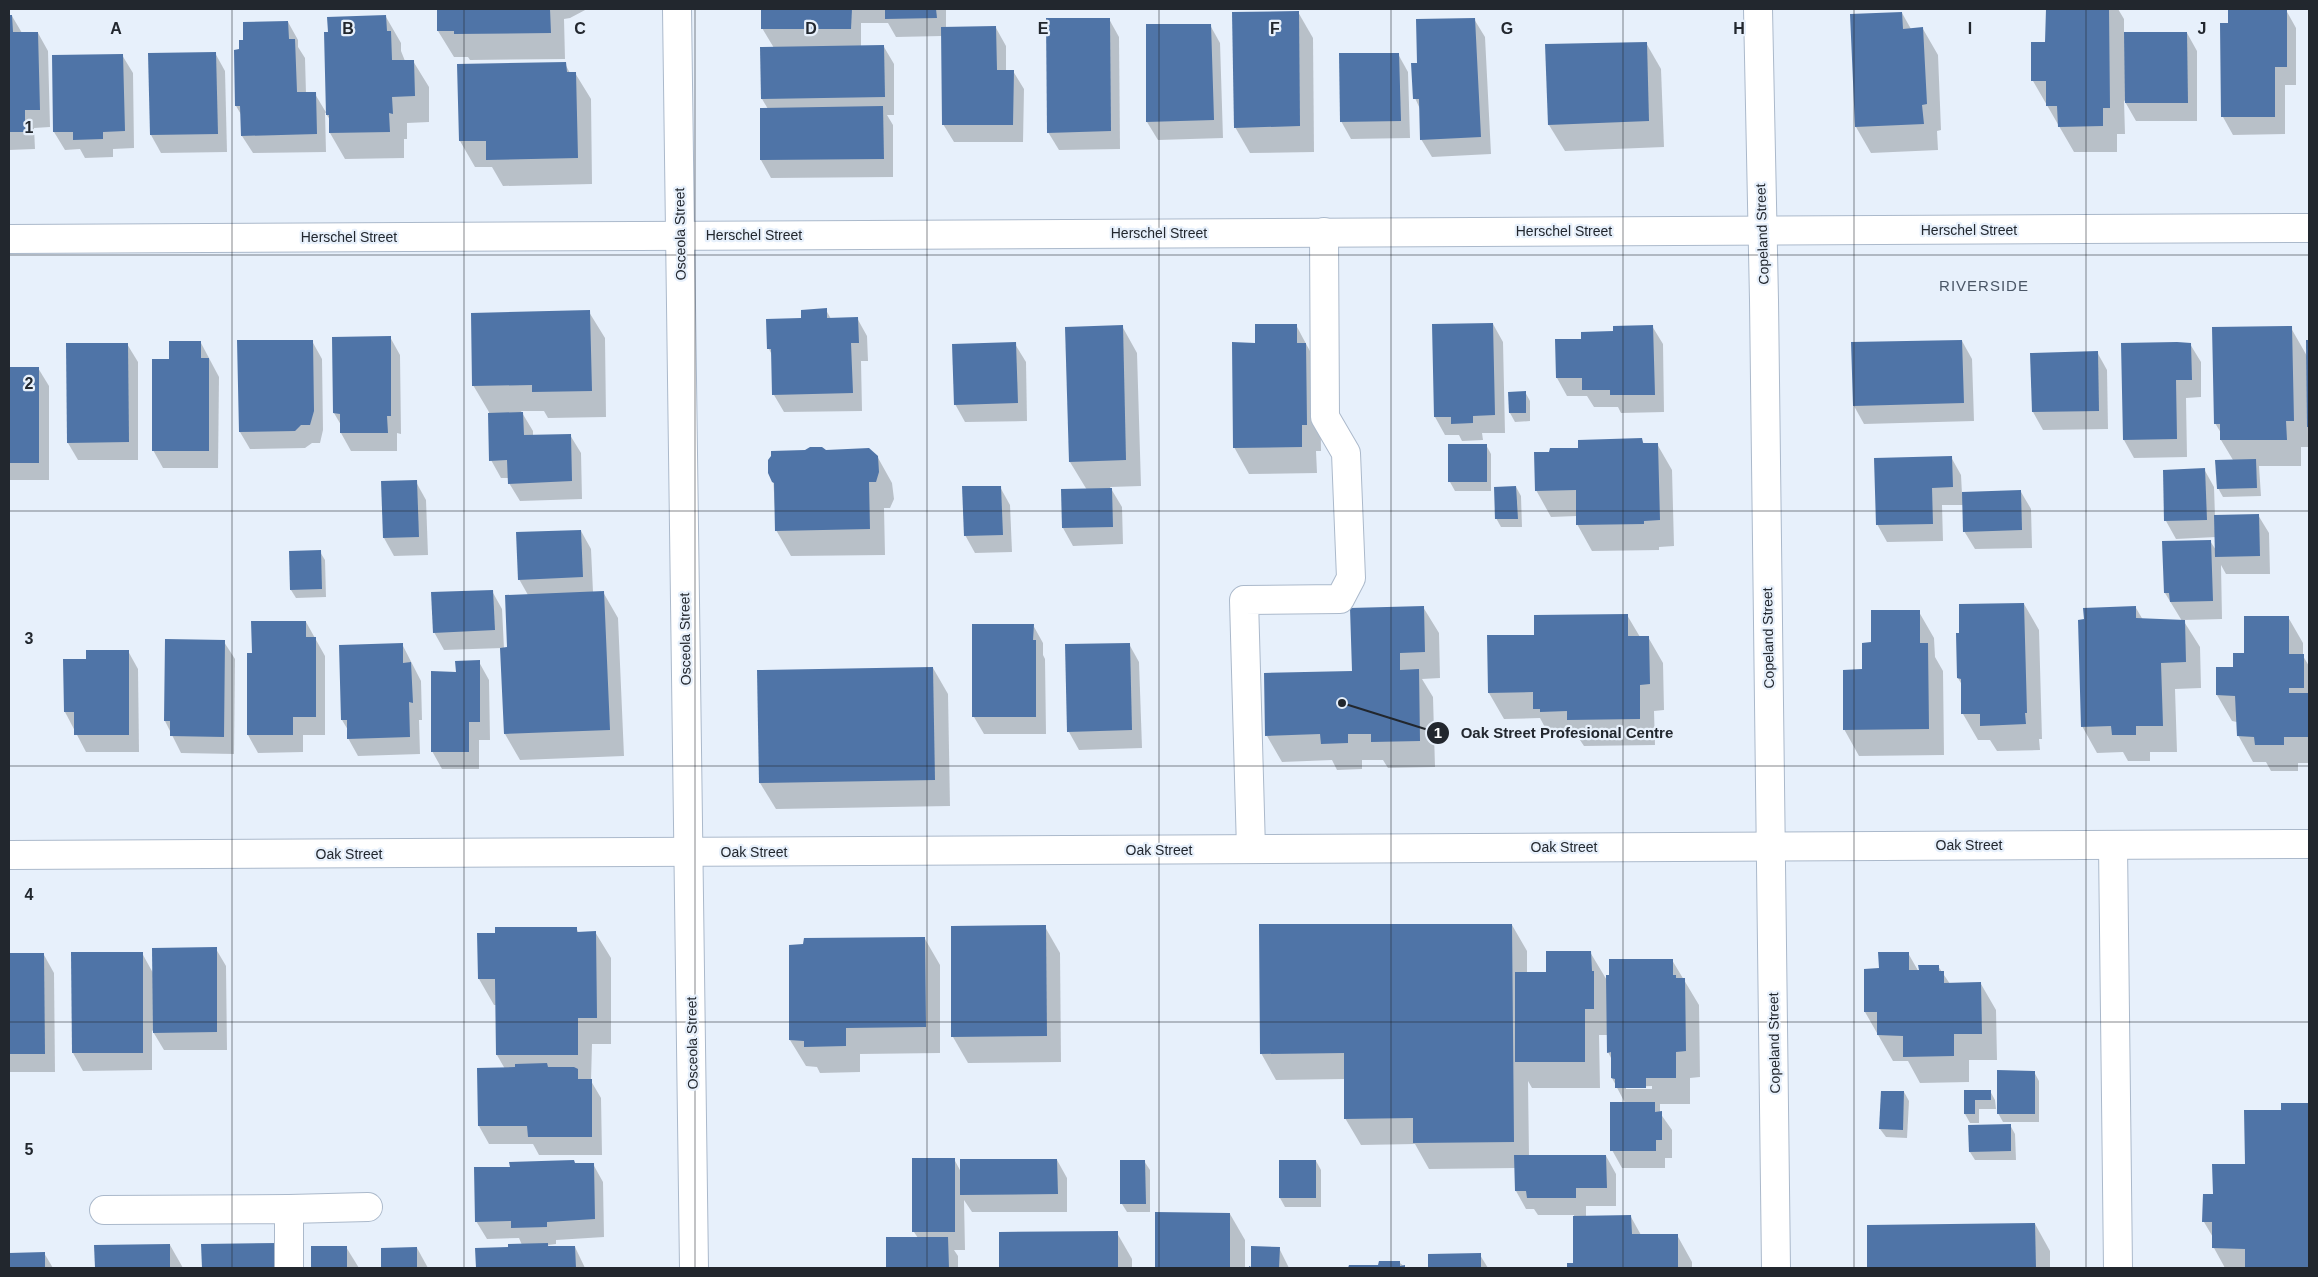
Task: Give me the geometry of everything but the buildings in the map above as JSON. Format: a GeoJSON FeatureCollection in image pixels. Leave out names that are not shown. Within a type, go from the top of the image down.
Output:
{"type":"FeatureCollection","features":[{"type":"Feature","properties":{"kind":"street","name":"Osceola Street"},"geometry":{"type":"LineString","coordinates":[[677,9],[687,774],[690,853],[694,1268]]}},
{"type":"Feature","properties":{"kind":"street","name":"Copeland Street"},"geometry":{"type":"LineString","coordinates":[[1758,9],[1776,1268]]}},
{"type":"Feature","properties":{"kind":"street","name":"Herschel Street"},"geometry":{"type":"LineString","coordinates":[[9,239],[2309,228]]}},
{"type":"Feature","properties":{"kind":"street"},"geometry":{"type":"LineString","coordinates":[[1251,849],[1244,600],[1340,599],[1351,578],[1346,453],[1324,416],[1324,232]]}},
{"type":"Feature","properties":{"kind":"street","name":"Oak Street"},"geometry":{"type":"LineString","coordinates":[[9,855],[2309,844]]}},
{"type":"Feature","properties":{"kind":"street"},"geometry":{"type":"LineString","coordinates":[[2113,845],[2118,1268]]}},
{"type":"Feature","properties":{"kind":"street"},"geometry":{"type":"LineString","coordinates":[[104,1210],[368,1207]]}},
{"type":"Feature","properties":{"kind":"street"},"geometry":{"type":"LineString","coordinates":[[289,1209],[289,1268]]}},
{"type":"Feature","properties":{"kind":"place","name":"Oak Street Profesional Centre"},"geometry":{"type":"Point","coordinates":[1342,703]}},
{"type":"Feature","properties":{"kind":"district","name":"RIVERSIDE"},"geometry":{"type":"Point","coordinates":[1984,285]}}]}
